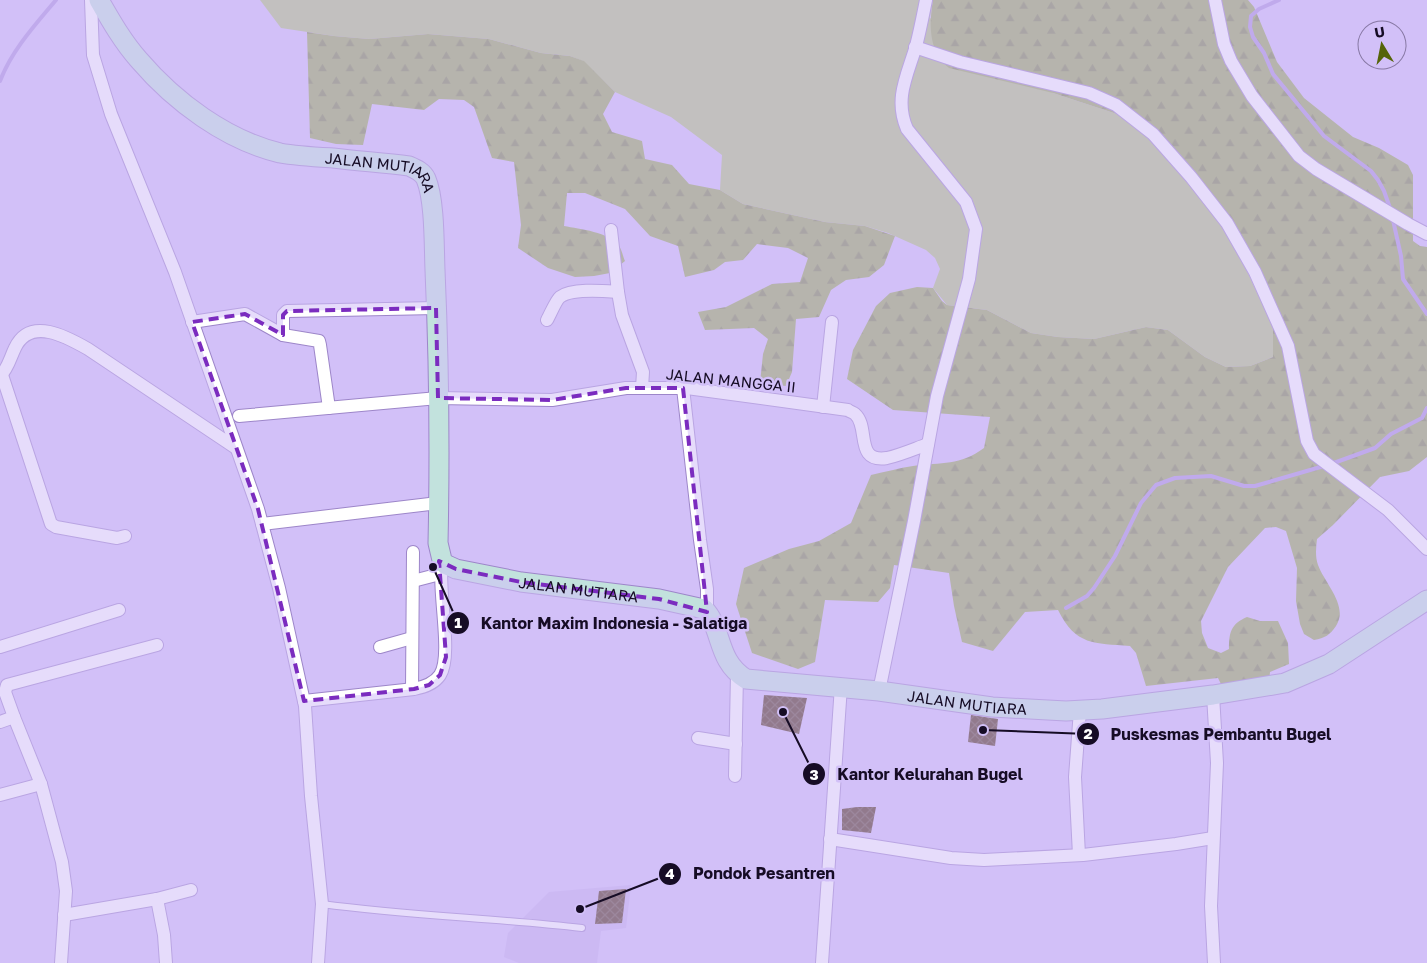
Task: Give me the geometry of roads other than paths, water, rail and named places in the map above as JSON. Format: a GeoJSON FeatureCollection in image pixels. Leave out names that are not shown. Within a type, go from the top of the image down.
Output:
{"type":"FeatureCollection","features":[{"type":"Feature","properties":{"kind":"street"},"geometry":{"type":"LineString","coordinates":[[91,0],[93,55],[111,114],[175,272],[262,524],[279,588],[304,701],[322,904],[318,963]]}},
{"type":"Feature","properties":{"kind":"street","name":"JALAN MUTIARA"},"geometry":{"type":"LineString","coordinates":[[99,0],[116,30],[138,60],[186,105],[247,143],[282,153],[409,166],[421,172],[426,179],[433,220],[438,398],[438,543],[441,567],[445,564],[456,569],[521,582],[659,599],[696,606],[707,612]]}},
{"type":"Feature","properties":{"kind":"street"},"geometry":{"type":"LineString","coordinates":[[879,691],[937,396],[969,279],[976,229],[966,202],[907,129],[902,116],[903,84],[915,47],[926,0]]}},
{"type":"Feature","properties":{"kind":"street"},"geometry":{"type":"LineString","coordinates":[[1215,0],[1224,44],[1231,61],[1252,96],[1299,156],[1316,169],[1427,234]]}},
{"type":"Feature","properties":{"kind":"street"},"geometry":{"type":"LineString","coordinates":[[915,47],[960,62],[1089,93],[1116,105],[1153,134],[1191,177],[1227,223],[1255,272],[1288,346],[1307,441],[1314,454],[1388,510],[1427,549]]}},
{"type":"Feature","properties":{"kind":"street"},"geometry":{"type":"LineString","coordinates":[[611,230],[622,315],[643,372],[642,388]]}},
{"type":"Feature","properties":{"kind":"street"},"geometry":{"type":"LineString","coordinates":[[547,320],[559,297],[568,293],[591,291],[618,292]]}},
{"type":"Feature","properties":{"kind":"street"},"geometry":{"type":"LineString","coordinates":[[283,335],[283,315],[286,312],[436,308]]}},
{"type":"Feature","properties":{"kind":"street"},"geometry":{"type":"LineString","coordinates":[[192,322],[245,314],[283,335],[320,342],[329,408]]}},
{"type":"Feature","properties":{"kind":"street"},"geometry":{"type":"LineString","coordinates":[[822,407],[832,322]]}},
{"type":"Feature","properties":{"kind":"street"},"geometry":{"type":"LineString","coordinates":[[125,536],[116,538],[56,527],[51,524],[1,376],[15,347],[25,336],[37,332],[54,332],[63,335],[88,349],[236,448]]}},
{"type":"Feature","properties":{"kind":"street","name":"JALAN MANGGA II"},"geometry":{"type":"LineString","coordinates":[[239,416],[438,398],[552,400],[626,388],[683,388],[848,410],[856,415],[860,422],[865,448],[870,456],[889,458],[928,444]]}},
{"type":"Feature","properties":{"kind":"street"},"geometry":{"type":"LineString","coordinates":[[683,388],[707,589],[707,612],[729,662],[737,674],[735,776]]}},
{"type":"Feature","properties":{"kind":"street"},"geometry":{"type":"LineString","coordinates":[[262,524],[438,503]]}},
{"type":"Feature","properties":{"kind":"street"},"geometry":{"type":"LineString","coordinates":[[412,689],[413,552]]}},
{"type":"Feature","properties":{"kind":"street"},"geometry":{"type":"LineString","coordinates":[[304,701],[412,689],[429,685],[440,675],[446,657],[441,567],[413,581]]}},
{"type":"Feature","properties":{"kind":"street","name":"JALAN MUTIARA"},"geometry":{"type":"LineString","coordinates":[[737,674],[746,679],[840,686],[992,707],[1102,709],[1212,695],[1285,682],[1329,664],[1427,600]]}},
{"type":"Feature","properties":{"kind":"street"},"geometry":{"type":"LineString","coordinates":[[0,647],[119,610]]}},
{"type":"Feature","properties":{"kind":"street"},"geometry":{"type":"LineString","coordinates":[[380,647],[412,638]]}},
{"type":"Feature","properties":{"kind":"street"},"geometry":{"type":"LineString","coordinates":[[60,963],[66,891],[62,862],[42,784],[5,692],[7,685],[157,645]]}},
{"type":"Feature","properties":{"kind":"street"},"geometry":{"type":"LineString","coordinates":[[822,963],[840,686]]}},
{"type":"Feature","properties":{"kind":"street"},"geometry":{"type":"LineString","coordinates":[[1212,695],[1216,763],[1211,906],[1214,963]]}},
{"type":"Feature","properties":{"kind":"street"},"geometry":{"type":"LineString","coordinates":[[1079,855],[1075,777],[1080,710]]}},
{"type":"Feature","properties":{"kind":"street"},"geometry":{"type":"LineString","coordinates":[[0,722],[14,717]]}},
{"type":"Feature","properties":{"kind":"street"},"geometry":{"type":"LineString","coordinates":[[698,738],[736,744]]}},
{"type":"Feature","properties":{"kind":"street"},"geometry":{"type":"LineString","coordinates":[[0,795],[42,784]]}},
{"type":"Feature","properties":{"kind":"street"},"geometry":{"type":"LineString","coordinates":[[830,839],[976,860],[1079,855],[1213,838]]}},
{"type":"Feature","properties":{"kind":"street"},"geometry":{"type":"LineString","coordinates":[[64,915],[191,890]]}},
{"type":"Feature","properties":{"kind":"street"},"geometry":{"type":"LineString","coordinates":[[157,898],[164,935],[166,963]]}},
{"type":"Feature","properties":{"kind":"lane"},"geometry":{"type":"LineString","coordinates":[[322,904],[377,912],[532,922],[582,928]]}},
{"type":"Feature","properties":{"kind":"waterway"},"geometry":{"type":"LineString","coordinates":[[0,81],[17,48],[56,0]]}},
{"type":"Feature","properties":{"kind":"waterway"},"geometry":{"type":"LineString","coordinates":[[1279,0],[1259,9],[1251,16],[1250,27],[1253,37],[1264,53],[1273,74],[1324,136],[1371,171],[1384,191],[1390,208]]}},
{"type":"Feature","properties":{"kind":"waterway"},"geometry":{"type":"LineString","coordinates":[[1393,220],[1401,256],[1403,279],[1427,314]]}},
{"type":"Feature","properties":{"kind":"waterway"},"geometry":{"type":"LineString","coordinates":[[1331,464],[1375,448],[1391,434],[1422,418],[1427,408]]}},
{"type":"Feature","properties":{"kind":"waterway"},"geometry":{"type":"LineString","coordinates":[[1066,608],[1087,596],[1094,588],[1115,556],[1141,503],[1156,485],[1175,478],[1211,476],[1244,486],[1255,486],[1324,466]]}},
{"type":"Feature","properties":{"kind":"place","name":"Kantor Maxim Indonesia - Salatiga"},"geometry":{"type":"Point","coordinates":[433,567]}},
{"type":"Feature","properties":{"kind":"place","name":"Kantor Kelurahan Bugel"},"geometry":{"type":"Point","coordinates":[783,712]}},
{"type":"Feature","properties":{"kind":"place","name":"Puskesmas Pembantu Bugel"},"geometry":{"type":"Point","coordinates":[983,730]}},
{"type":"Feature","properties":{"kind":"place","name":"Pondok Pesantren"},"geometry":{"type":"Point","coordinates":[580,909]}}]}
